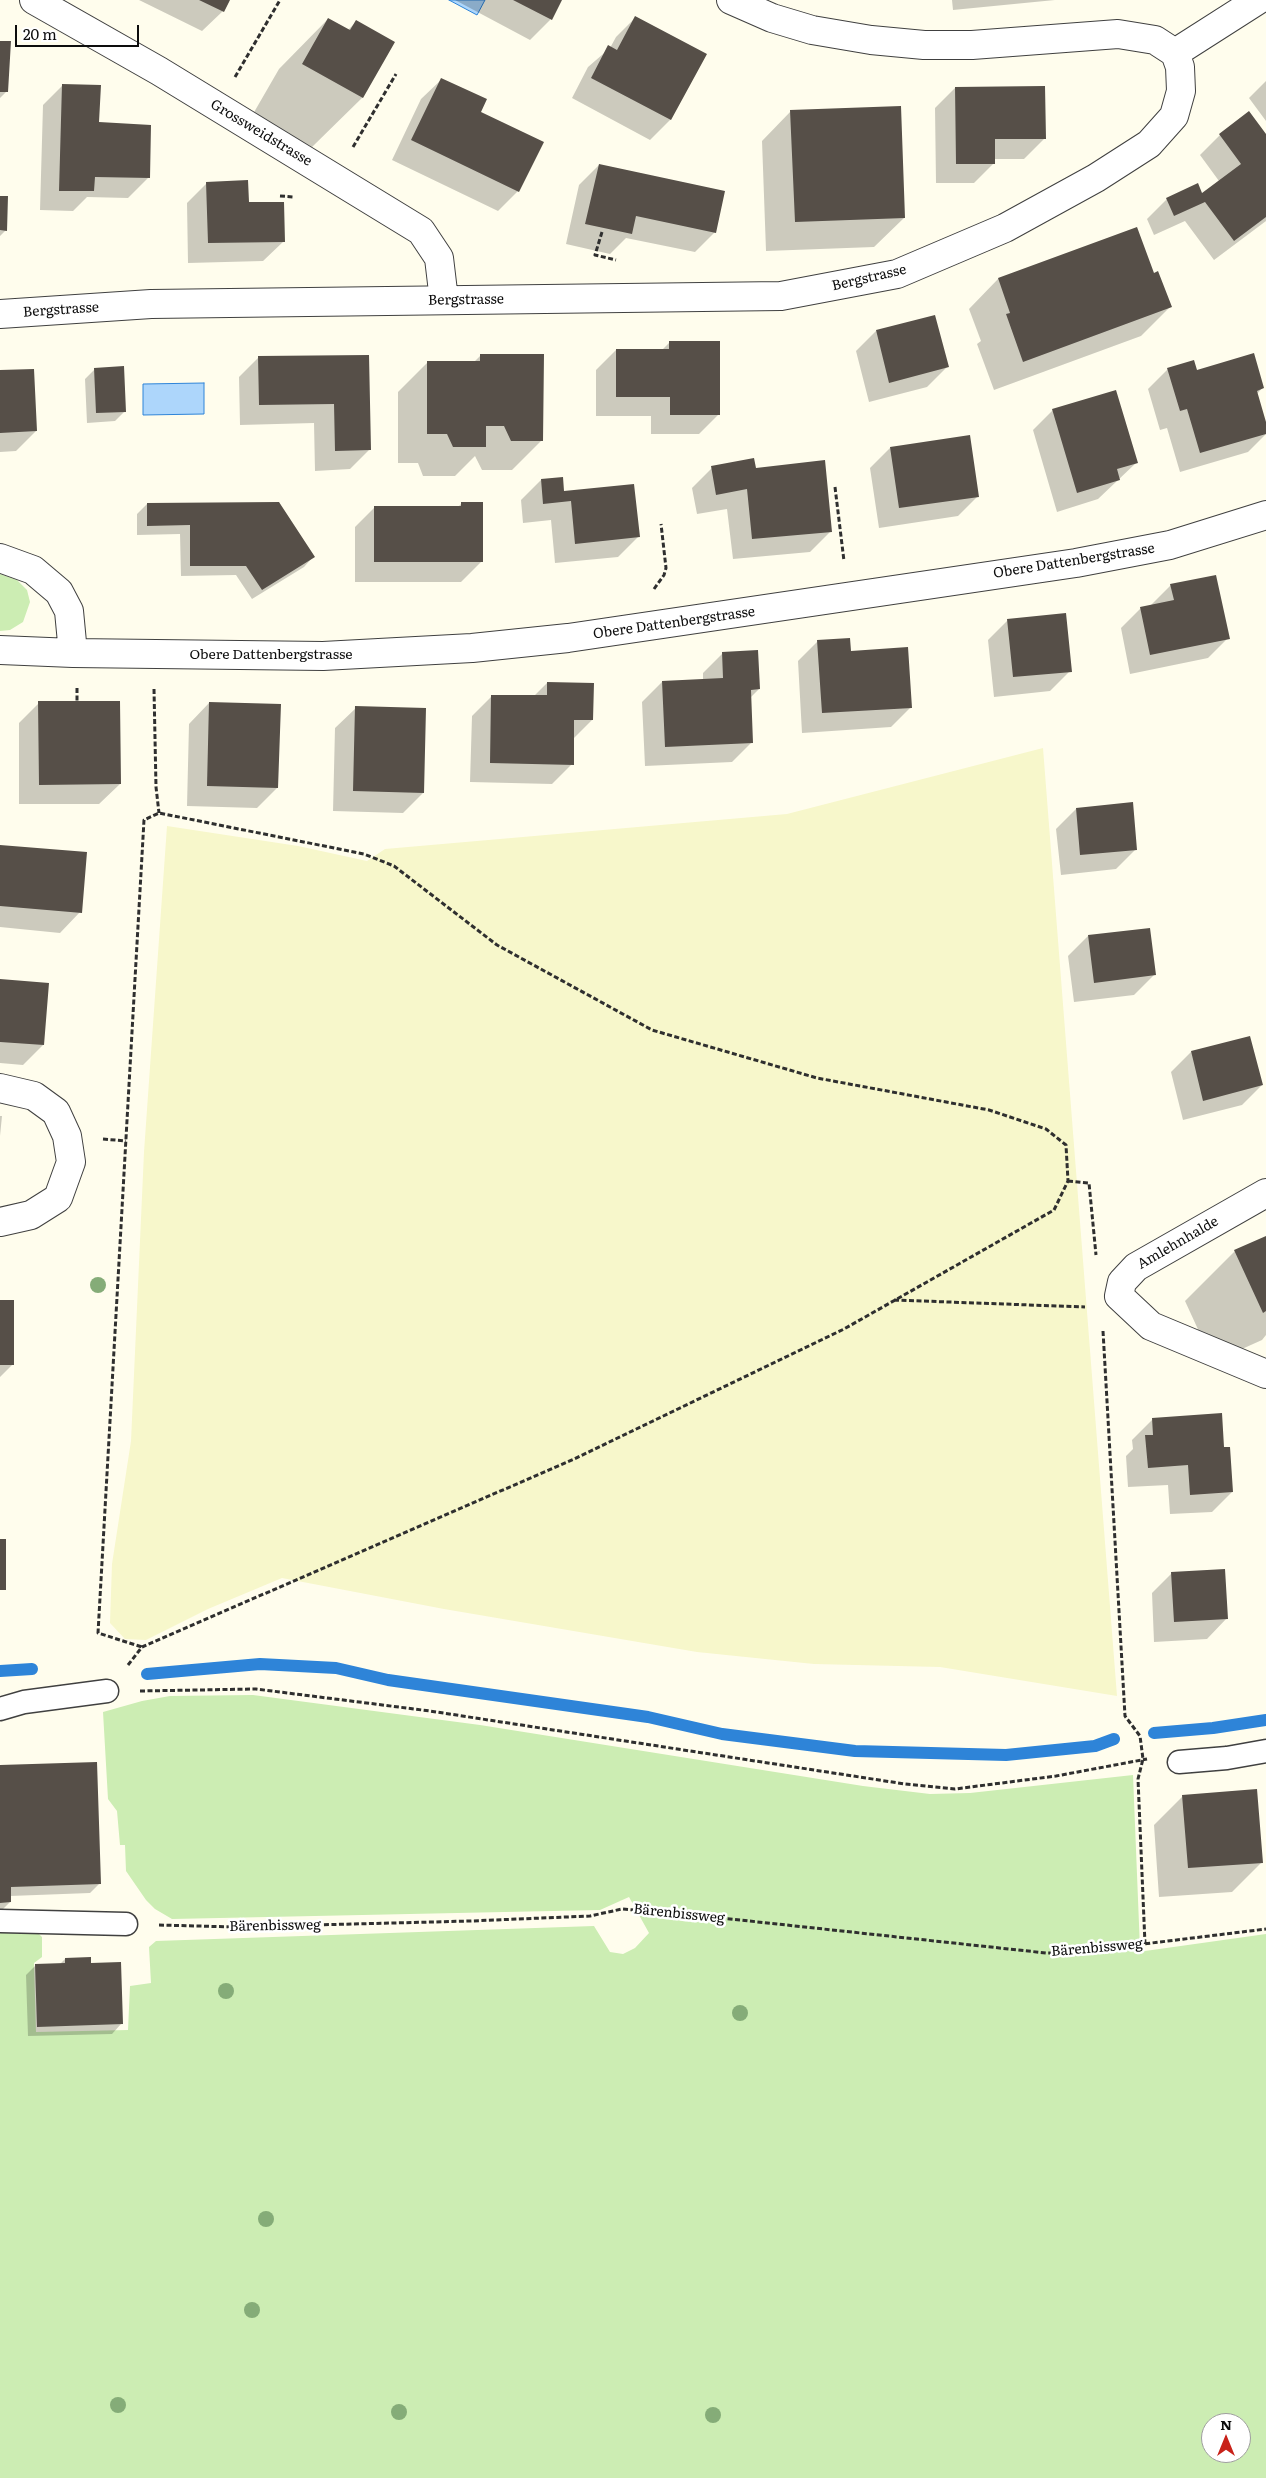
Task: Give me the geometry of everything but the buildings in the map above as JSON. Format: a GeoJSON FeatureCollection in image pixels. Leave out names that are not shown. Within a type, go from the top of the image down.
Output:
{"type":"FeatureCollection","features":[{"type":"Feature","properties":{"kind":"street","name":"Grossweidstrasse"},"geometry":{"type":"LineString","coordinates":[[34,0],[159,72],[421,231],[439,258],[444,300]]}},
{"type":"Feature","properties":{"kind":"street"},"geometry":{"type":"LineString","coordinates":[[731,0],[772,18],[812,30],[871,40],[924,45],[963,45],[1118,34],[1155,40],[1175,53],[1258,0]]}},
{"type":"Feature","properties":{"kind":"street","name":"Bergstrasse"},"geometry":{"type":"LineString","coordinates":[[0,314],[152,304],[780,296],[897,274],[1005,228],[1096,178],[1149,144],[1174,116],[1181,91],[1180,67],[1175,53]]}},
{"type":"Feature","properties":{"kind":"street","name":"Obere Dattenbergstrasse"},"geometry":{"type":"LineString","coordinates":[[73,653],[324,656],[472,648],[597,635],[1076,563],[1170,545],[1266,515]]}},
{"type":"Feature","properties":{"kind":"street"},"geometry":{"type":"LineString","coordinates":[[0,558],[33,570],[59,592],[68,611],[73,653],[0,650]]}},
{"type":"Feature","properties":{"kind":"street"},"geometry":{"type":"LineString","coordinates":[[0,1088],[34,1096],[56,1112],[67,1136],[71,1162],[58,1198],[31,1215],[0,1222]]}},
{"type":"Feature","properties":{"kind":"street","name":"Amlehnhalde"},"geometry":{"type":"LineString","coordinates":[[1266,1193],[1136,1267],[1122,1282],[1119,1296],[1151,1326],[1266,1374]]}},
{"type":"Feature","properties":{"kind":"lane"},"geometry":{"type":"LineString","coordinates":[[0,1709],[24,1702],[107,1691]]}},
{"type":"Feature","properties":{"kind":"lane"},"geometry":{"type":"LineString","coordinates":[[1179,1762],[1227,1758],[1266,1751]]}},
{"type":"Feature","properties":{"kind":"lane"},"geometry":{"type":"LineString","coordinates":[[0,1922],[126,1924]]}},
{"type":"Feature","properties":{"kind":"path"},"geometry":{"type":"LineString","coordinates":[[232,81],[280,0]]}},
{"type":"Feature","properties":{"kind":"path"},"geometry":{"type":"LineString","coordinates":[[349,155],[396,74]]}},
{"type":"Feature","properties":{"kind":"path"},"geometry":{"type":"LineString","coordinates":[[602,232],[595,256],[620,261]]}},
{"type":"Feature","properties":{"kind":"path"},"geometry":{"type":"LineString","coordinates":[[835,487],[845,553],[844,564],[840,567]]}},
{"type":"Feature","properties":{"kind":"path"},"geometry":{"type":"LineString","coordinates":[[649,592],[664,575],[666,568],[661,524]]}},
{"type":"Feature","properties":{"kind":"path"},"geometry":{"type":"LineString","coordinates":[[154,686],[156,787],[159,813]]}},
{"type":"Feature","properties":{"kind":"path"},"geometry":{"type":"LineString","coordinates":[[107,1691],[142,1647],[574,1459],[844,1329],[1054,1210],[1068,1181],[1066,1145],[1046,1129],[989,1110],[817,1078],[652,1030],[497,946],[394,866],[364,854],[159,813],[144,820],[98,1633],[142,1647]]}},
{"type":"Feature","properties":{"kind":"path"},"geometry":{"type":"LineString","coordinates":[[1068,1181],[1089,1183],[1097,1260]]}},
{"type":"Feature","properties":{"kind":"path"},"geometry":{"type":"LineString","coordinates":[[894,1300],[1092,1308]]}},
{"type":"Feature","properties":{"kind":"path"},"geometry":{"type":"LineString","coordinates":[[1103,1328],[1124,1716],[1140,1736],[1143,1759],[1138,1779],[1145,1944]]}},
{"type":"Feature","properties":{"kind":"path"},"geometry":{"type":"LineString","coordinates":[[107,1691],[266,1690],[430,1711],[905,1784],[955,1789],[1056,1776],[1143,1759],[1179,1762]]}},
{"type":"Feature","properties":{"kind":"path","name":"Bärenbissweg"},"geometry":{"type":"LineString","coordinates":[[126,1924],[235,1927],[590,1916],[622,1909],[1046,1952],[1070,1952],[1266,1929]]}},
{"type":"Feature","properties":{"kind":"green space"},"geometry":{"type":"Polygon","coordinates":[[[0,574],[17,580],[27,590],[30,602],[23,622],[10,630],[0,631],[0,574]]]}},
{"type":"Feature","properties":{"kind":"green space"},"geometry":{"type":"Polygon","coordinates":[[[1043,748],[1117,1696],[940,1667],[814,1664],[697,1652],[444,1609],[282,1578],[208,1609],[146,1640],[125,1639],[110,1623],[112,1564],[131,1441],[144,1152],[167,826],[298,846],[367,861],[385,849],[787,814],[1043,748]]]}},
{"type":"Feature","properties":{"kind":"green space"},"geometry":{"type":"Polygon","coordinates":[[[253,1695],[480,1725],[863,1786],[930,1794],[970,1793],[1133,1775],[1140,1949],[1145,1951],[1266,1934],[1266,2478],[0,2478],[0,1932],[35,1930],[42,1937],[42,1957],[34,1963],[36,2032],[128,2030],[130,1986],[151,1983],[149,1947],[156,1941],[594,1926],[610,1952],[623,1954],[635,1948],[649,1933],[629,1897],[600,1910],[172,1919],[155,1909],[146,1900],[126,1871],[125,1845],[120,1845],[117,1811],[108,1799],[103,1712],[142,1701],[170,1696],[253,1695]]]}},
{"type":"Feature","properties":{"kind":"water"},"geometry":{"type":"Polygon","coordinates":[[[449,0],[485,0],[477,15],[449,0]]]}},
{"type":"Feature","properties":{"kind":"water"},"geometry":{"type":"Polygon","coordinates":[[[204,383],[204,414],[143,415],[143,384],[204,383]]]}},
{"type":"Feature","properties":{"kind":"waterway"},"geometry":{"type":"LineString","coordinates":[[147,1674],[260,1664],[336,1668],[388,1680],[648,1717],[722,1734],[855,1751],[1006,1755],[1095,1746],[1114,1739]]}},
{"type":"Feature","properties":{"kind":"waterway"},"geometry":{"type":"LineString","coordinates":[[0,1671],[32,1669]]}},
{"type":"Feature","properties":{"kind":"waterway"},"geometry":{"type":"LineString","coordinates":[[1154,1733],[1213,1728],[1266,1720]]}}]}
